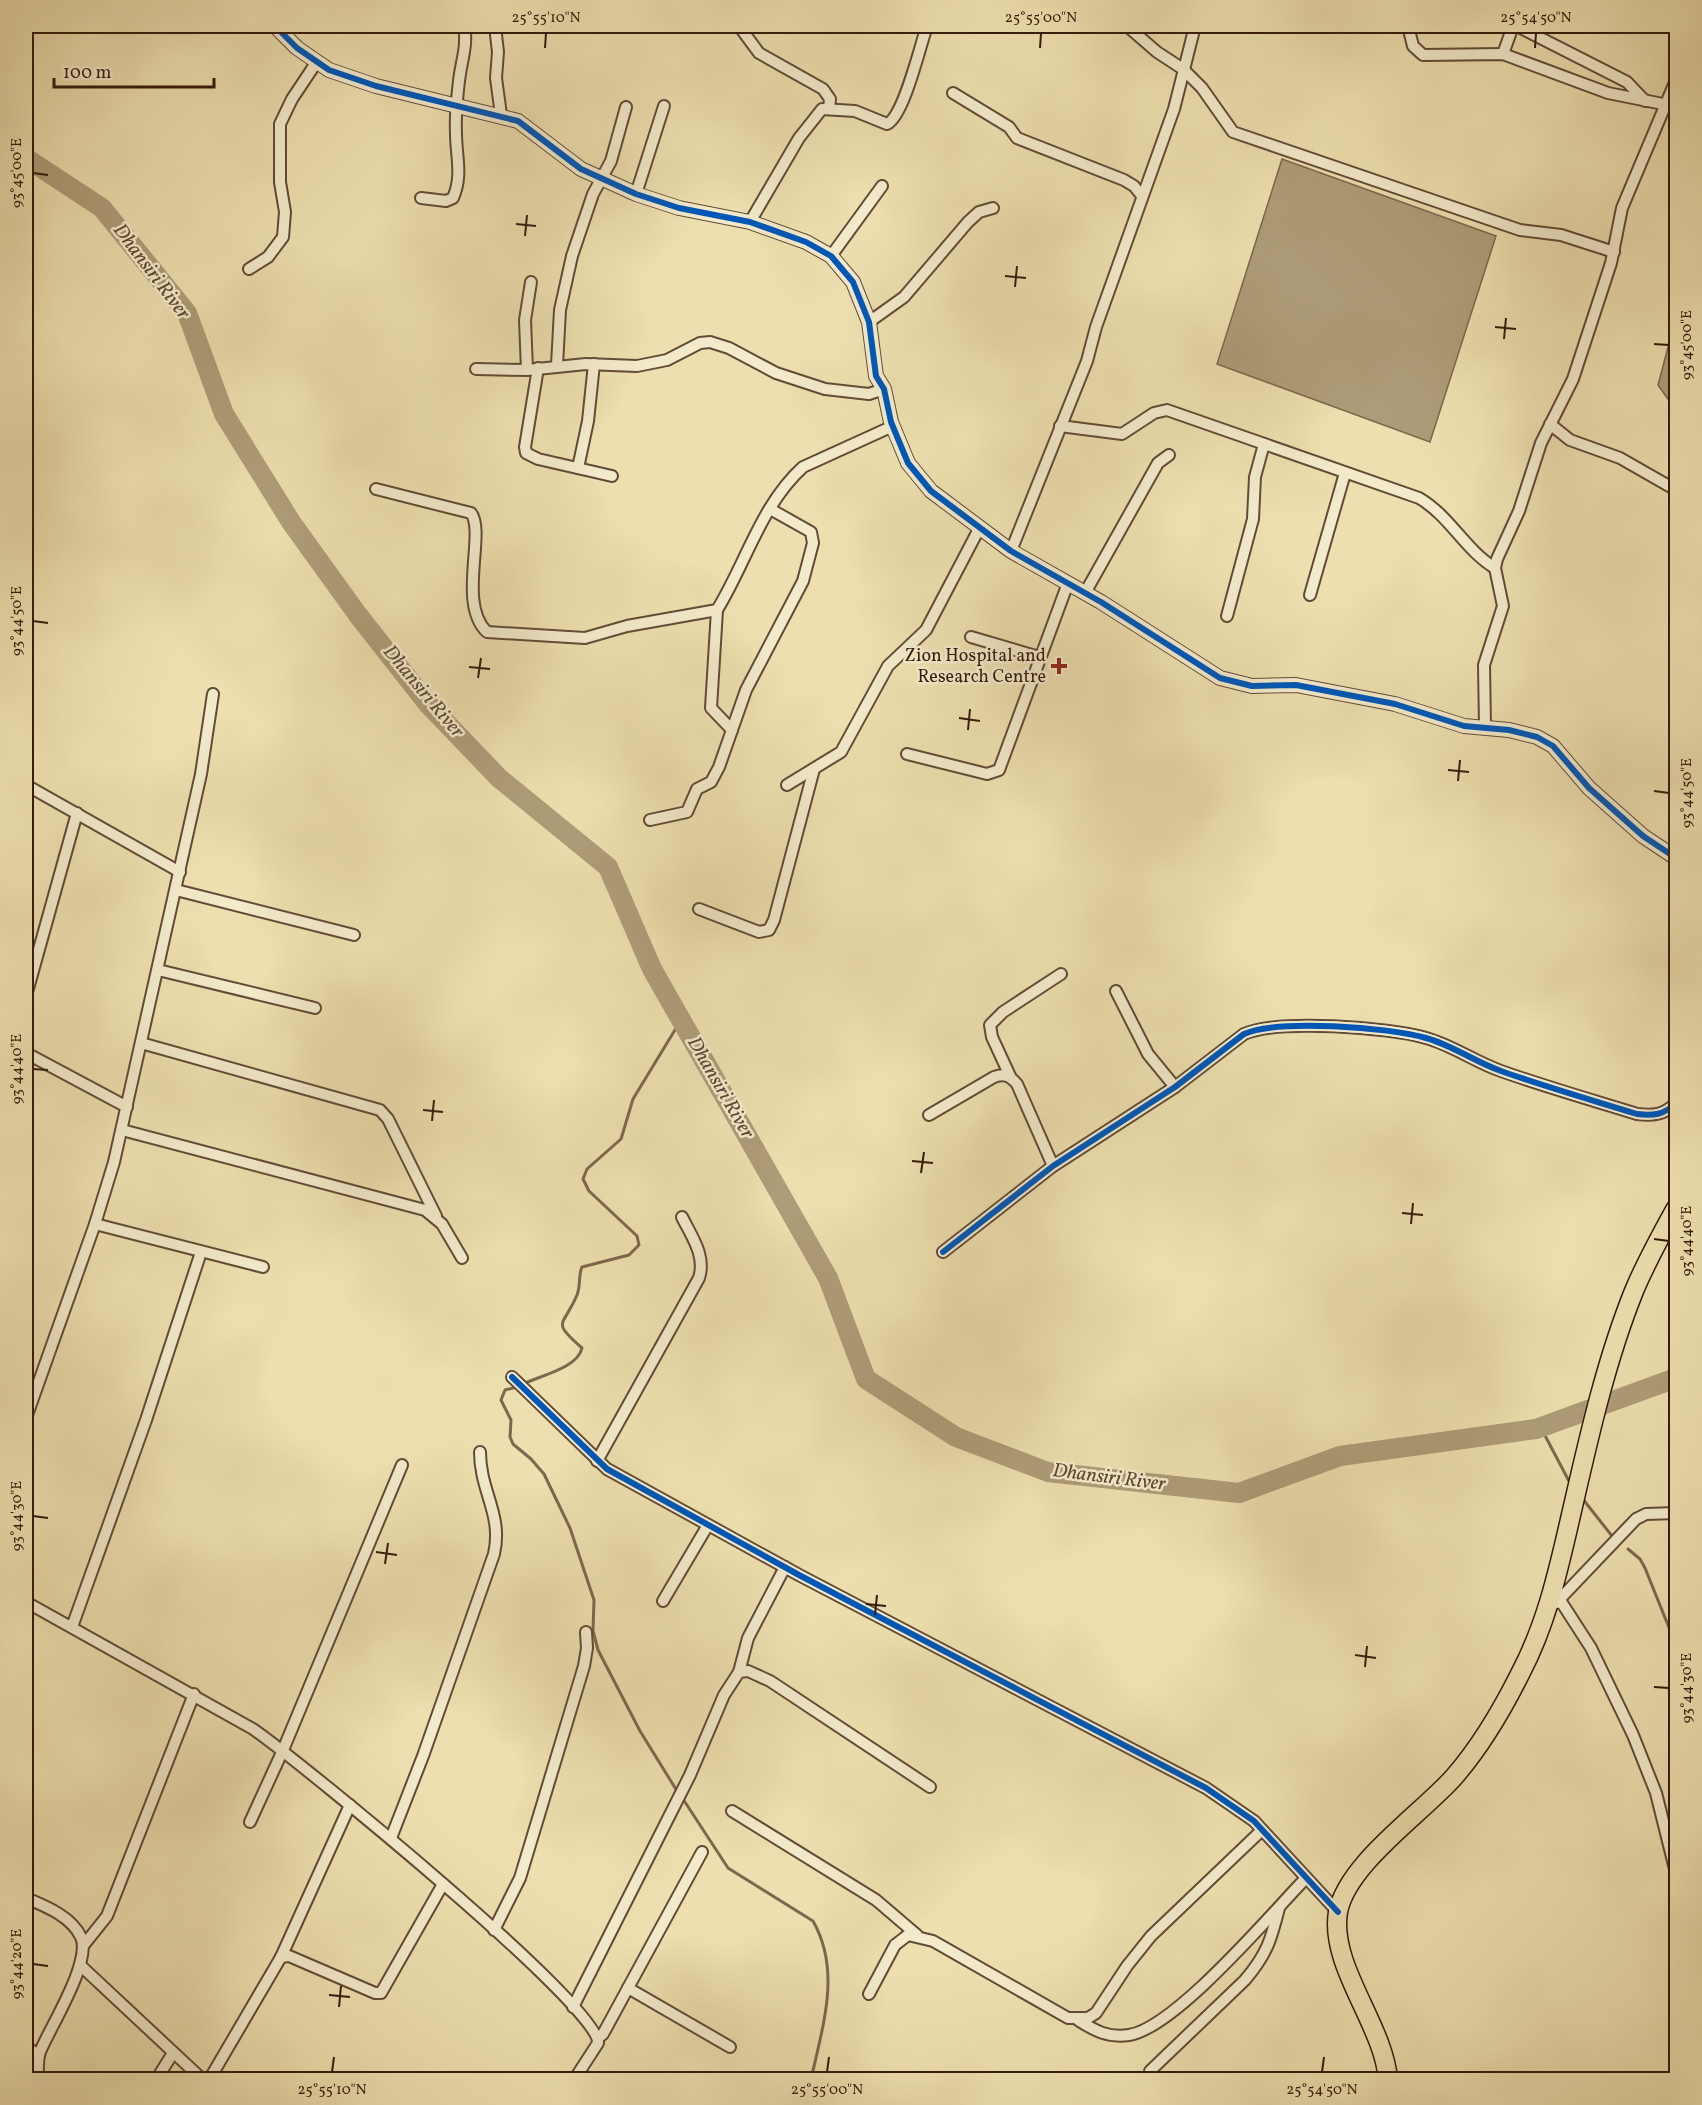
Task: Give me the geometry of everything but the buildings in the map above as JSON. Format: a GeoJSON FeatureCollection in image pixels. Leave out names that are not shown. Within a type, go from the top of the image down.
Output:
{"type":"FeatureCollection","features":[{"type":"Feature","properties":{"kind":"main road"},"geometry":{"type":"LineString","coordinates":[[1388,2079],[1381,2048],[1341,1945],[1338,1912],[1352,1879],[1435,1797],[1470,1757],[1521,1674],[1554,1606],[1559,1570],[1593,1425],[1622,1325],[1645,1266],[1677,1208]]}},
{"type":"Feature","properties":{"kind":"street"},"geometry":{"type":"LineString","coordinates":[[275,26],[316,63],[376,86],[518,121],[581,169],[603,180],[678,208],[750,222],[807,242],[831,256],[853,282],[869,322],[876,375],[884,389],[893,426],[909,464],[931,491],[1011,551],[1085,593],[1220,678],[1251,686],[1296,685],[1395,704],[1464,726],[1485,727],[1537,737],[1553,746],[1589,788],[1643,836],[1677,858]]}},
{"type":"Feature","properties":{"kind":"street"},"geometry":{"type":"LineString","coordinates":[[421,198],[446,201],[453,198],[457,190],[460,165],[456,138],[465,47],[464,26]]}},
{"type":"Feature","properties":{"kind":"street"},"geometry":{"type":"LineString","coordinates":[[495,26],[498,52],[496,114]]}},
{"type":"Feature","properties":{"kind":"street"},"geometry":{"type":"LineString","coordinates":[[739,26],[759,53],[823,89],[830,99],[829,108]]}},
{"type":"Feature","properties":{"kind":"street"},"geometry":{"type":"LineString","coordinates":[[750,222],[799,138],[816,115],[829,108],[855,111],[887,124],[894,120],[905,100],[907,85],[927,26]]}},
{"type":"Feature","properties":{"kind":"street"},"geometry":{"type":"LineString","coordinates":[[1127,26],[1157,52],[1183,69],[1202,88],[1233,132],[1520,230],[1561,235],[1614,252]]}},
{"type":"Feature","properties":{"kind":"street"},"geometry":{"type":"LineString","coordinates":[[1011,551],[1087,361],[1096,327],[1174,109],[1195,26]]}},
{"type":"Feature","properties":{"kind":"street"},"geometry":{"type":"LineString","coordinates":[[1408,26],[1413,46],[1423,55],[1503,54],[1608,93],[1668,105]]}},
{"type":"Feature","properties":{"kind":"street"},"geometry":{"type":"LineString","coordinates":[[1503,54],[1515,26],[1627,82],[1645,101]]}},
{"type":"Feature","properties":{"kind":"street"},"geometry":{"type":"LineString","coordinates":[[249,269],[268,257],[283,237],[285,212],[280,182],[280,124],[292,99],[316,63]]}},
{"type":"Feature","properties":{"kind":"street"},"geometry":{"type":"LineString","coordinates":[[1485,727],[1482,678],[1503,606],[1495,568],[1550,424],[1583,352],[1614,252],[1622,208],[1677,80]]}},
{"type":"Feature","properties":{"kind":"street"},"geometry":{"type":"LineString","coordinates":[[953,93],[1009,127],[1017,138],[1124,180],[1134,186],[1142,196]]}},
{"type":"Feature","properties":{"kind":"street"},"geometry":{"type":"LineString","coordinates":[[636,194],[664,106]]}},
{"type":"Feature","properties":{"kind":"street"},"geometry":{"type":"LineString","coordinates":[[556,365],[565,280],[580,226],[593,194],[603,180],[626,107]]}},
{"type":"Feature","properties":{"kind":"street"},"geometry":{"type":"LineString","coordinates":[[831,256],[882,186]]}},
{"type":"Feature","properties":{"kind":"street"},"geometry":{"type":"LineString","coordinates":[[869,322],[904,297],[968,222],[979,212],[993,208]]}},
{"type":"Feature","properties":{"kind":"street"},"geometry":{"type":"LineString","coordinates":[[531,282],[525,320],[533,369],[526,453],[612,476]]}},
{"type":"Feature","properties":{"kind":"street"},"geometry":{"type":"LineString","coordinates":[[476,369],[652,364],[700,343],[710,342],[729,348],[776,373],[825,389],[869,394],[884,389]]}},
{"type":"Feature","properties":{"kind":"street"},"geometry":{"type":"LineString","coordinates":[[578,468],[588,421],[594,364]]}},
{"type":"Feature","properties":{"kind":"street"},"geometry":{"type":"LineString","coordinates":[[1060,426],[1122,434],[1154,413],[1167,410],[1419,498],[1436,507],[1472,550],[1495,568]]}},
{"type":"Feature","properties":{"kind":"street"},"geometry":{"type":"LineString","coordinates":[[1550,424],[1561,435],[1620,458],[1677,490]]}},
{"type":"Feature","properties":{"kind":"street"},"geometry":{"type":"LineString","coordinates":[[732,730],[711,708],[717,610],[770,509],[792,477],[803,467],[893,426]]}},
{"type":"Feature","properties":{"kind":"street"},"geometry":{"type":"LineString","coordinates":[[1227,616],[1253,519],[1255,477],[1264,444]]}},
{"type":"Feature","properties":{"kind":"street"},"geometry":{"type":"LineString","coordinates":[[1085,593],[1158,463],[1169,455]]}},
{"type":"Feature","properties":{"kind":"street"},"geometry":{"type":"LineString","coordinates":[[1310,595],[1345,473]]}},
{"type":"Feature","properties":{"kind":"street"},"geometry":{"type":"LineString","coordinates":[[376,489],[471,513],[476,526],[472,569],[473,592],[481,626],[487,632],[585,639],[627,626],[717,610]]}},
{"type":"Feature","properties":{"kind":"street"},"geometry":{"type":"LineString","coordinates":[[650,820],[687,812],[697,789],[711,782],[719,767],[746,690],[803,581],[813,543],[807,528],[770,509]]}},
{"type":"Feature","properties":{"kind":"street"},"geometry":{"type":"LineString","coordinates":[[787,785],[841,752],[888,666],[926,630],[980,527]]}},
{"type":"Feature","properties":{"kind":"street"},"geometry":{"type":"LineString","coordinates":[[907,754],[987,774],[999,771],[1068,583]]}},
{"type":"Feature","properties":{"kind":"street"},"geometry":{"type":"LineString","coordinates":[[971,637],[1039,657]]}},
{"type":"Feature","properties":{"kind":"street"},"geometry":{"type":"LineString","coordinates":[[26,1418],[95,1224],[122,1130],[180,872],[206,745],[213,694]]}},
{"type":"Feature","properties":{"kind":"street"},"geometry":{"type":"LineString","coordinates":[[699,909],[759,932],[769,930],[774,920],[814,769]]}},
{"type":"Feature","properties":{"kind":"street"},"geometry":{"type":"LineString","coordinates":[[26,785],[180,872]]}},
{"type":"Feature","properties":{"kind":"street"},"geometry":{"type":"LineString","coordinates":[[26,996],[77,813]]}},
{"type":"Feature","properties":{"kind":"street"},"geometry":{"type":"LineString","coordinates":[[176,890],[354,935]]}},
{"type":"Feature","properties":{"kind":"street"},"geometry":{"type":"LineString","coordinates":[[158,970],[315,1008]]}},
{"type":"Feature","properties":{"kind":"street"},"geometry":{"type":"LineString","coordinates":[[1053,1166],[1017,1084],[1010,1076],[992,1037],[990,1025],[1002,1012],[1061,974]]}},
{"type":"Feature","properties":{"kind":"street"},"geometry":{"type":"LineString","coordinates":[[1116,991],[1148,1054],[1175,1087]]}},
{"type":"Feature","properties":{"kind":"street"},"geometry":{"type":"LineString","coordinates":[[943,1252],[1053,1166],[1175,1087],[1244,1034],[1254,1029],[1349,1028],[1396,1031],[1426,1038],[1498,1070],[1637,1114],[1654,1116],[1669,1110],[1677,1103]]}},
{"type":"Feature","properties":{"kind":"street"},"geometry":{"type":"LineString","coordinates":[[141,1043],[380,1110],[388,1119],[437,1218],[462,1258]]}},
{"type":"Feature","properties":{"kind":"street"},"geometry":{"type":"LineString","coordinates":[[26,1053],[127,1107]]}},
{"type":"Feature","properties":{"kind":"street"},"geometry":{"type":"LineString","coordinates":[[929,1115],[994,1077],[1003,1074],[1010,1076]]}},
{"type":"Feature","properties":{"kind":"street"},"geometry":{"type":"LineString","coordinates":[[122,1130],[411,1206],[437,1218]]}},
{"type":"Feature","properties":{"kind":"street"},"geometry":{"type":"LineString","coordinates":[[597,1461],[699,1278],[702,1267],[699,1252],[682,1217]]}},
{"type":"Feature","properties":{"kind":"street"},"geometry":{"type":"LineString","coordinates":[[95,1224],[263,1267]]}},
{"type":"Feature","properties":{"kind":"street"},"geometry":{"type":"LineString","coordinates":[[72,1627],[150,1409],[201,1252]]}},
{"type":"Feature","properties":{"kind":"street"},"geometry":{"type":"LineString","coordinates":[[512,1377],[597,1461],[785,1567],[1206,1788],[1247,1816],[1262,1830],[1338,1912]]}},
{"type":"Feature","properties":{"kind":"street"},"geometry":{"type":"LineString","coordinates":[[391,1838],[423,1756],[496,1546],[498,1527],[483,1485],[480,1452]]}},
{"type":"Feature","properties":{"kind":"street"},"geometry":{"type":"LineString","coordinates":[[250,1822],[283,1750],[402,1465]]}},
{"type":"Feature","properties":{"kind":"street"},"geometry":{"type":"LineString","coordinates":[[1677,1513],[1646,1514],[1636,1519],[1554,1606],[1591,1648],[1633,1735],[1656,1793],[1677,1873]]}},
{"type":"Feature","properties":{"kind":"street"},"geometry":{"type":"LineString","coordinates":[[663,1601],[708,1525]]}},
{"type":"Feature","properties":{"kind":"street"},"geometry":{"type":"LineString","coordinates":[[573,2007],[690,1775],[724,1695],[739,1672],[748,1638],[785,1567]]}},
{"type":"Feature","properties":{"kind":"street"},"geometry":{"type":"LineString","coordinates":[[26,1602],[194,1694],[283,1750],[391,1838],[494,1930],[573,2007],[598,2038]]}},
{"type":"Feature","properties":{"kind":"street"},"geometry":{"type":"LineString","coordinates":[[494,1930],[520,1878],[584,1666],[587,1648],[586,1632]]}},
{"type":"Feature","properties":{"kind":"street"},"geometry":{"type":"LineString","coordinates":[[739,1672],[748,1671],[770,1681],[930,1787]]}},
{"type":"Feature","properties":{"kind":"street"},"geometry":{"type":"LineString","coordinates":[[83,1946],[107,1916],[194,1694]]}},
{"type":"Feature","properties":{"kind":"street"},"geometry":{"type":"LineString","coordinates":[[209,2079],[281,1957],[350,1805]]}},
{"type":"Feature","properties":{"kind":"street"},"geometry":{"type":"LineString","coordinates":[[732,1811],[876,1900],[917,1935],[933,1941],[1045,2006],[1068,2018],[1078,2020],[1099,2034],[1116,2036],[1131,2035],[1169,2017],[1306,1878]]}},
{"type":"Feature","properties":{"kind":"street"},"geometry":{"type":"LineString","coordinates":[[1078,2020],[1096,2013],[1127,1966],[1151,1936],[1262,1830]]}},
{"type":"Feature","properties":{"kind":"street"},"geometry":{"type":"LineString","coordinates":[[574,2079],[598,2043],[598,2038],[702,1852]]}},
{"type":"Feature","properties":{"kind":"street"},"geometry":{"type":"LineString","coordinates":[[281,1957],[292,1957],[381,1994],[443,1884]]}},
{"type":"Feature","properties":{"kind":"street"},"geometry":{"type":"LineString","coordinates":[[26,1898],[48,1907],[69,1922],[81,1937],[83,1946],[80,1965],[39,2055],[38,2079]]}},
{"type":"Feature","properties":{"kind":"street"},"geometry":{"type":"LineString","coordinates":[[1150,2071],[1257,1966],[1269,1946],[1280,1906]]}},
{"type":"Feature","properties":{"kind":"street"},"geometry":{"type":"LineString","coordinates":[[869,1994],[895,1945],[908,1935],[917,1935]]}},
{"type":"Feature","properties":{"kind":"street"},"geometry":{"type":"LineString","coordinates":[[80,1965],[203,2079]]}},
{"type":"Feature","properties":{"kind":"street"},"geometry":{"type":"LineString","coordinates":[[628,1988],[729,2048]]}},
{"type":"Feature","properties":{"kind":"street"},"geometry":{"type":"LineString","coordinates":[[26,2047],[39,2055]]}},
{"type":"Feature","properties":{"kind":"street"},"geometry":{"type":"LineString","coordinates":[[156,2079],[173,2053]]}},
{"type":"Feature","properties":{"kind":"shaded area"},"geometry":{"type":"Polygon","coordinates":[[[1282,159],[1496,236],[1430,442],[1217,364],[1282,159]]]}},
{"type":"Feature","properties":{"kind":"shaded area"},"geometry":{"type":"Polygon","coordinates":[[[1676,317],[1676,407],[1658,385],[1676,317]]]}},
{"type":"Feature","properties":{"kind":"waterway","name":"Dhansiri River"},"geometry":{"type":"LineString","coordinates":[[26,158],[102,208],[187,313],[224,414],[291,522],[358,615],[428,704],[499,778],[608,867],[652,969],[828,1278],[866,1379],[956,1437],[1048,1472],[1239,1493],[1340,1456],[1536,1429],[1676,1378]]}},
{"type":"Feature","properties":{"kind":"waterway"},"geometry":{"type":"LineString","coordinates":[[523,1384],[566,1366],[579,1355],[582,1348],[566,1332],[563,1323],[577,1295],[582,1267],[629,1255],[639,1245],[637,1236],[589,1191],[583,1179],[587,1169],[621,1139],[633,1099],[681,1020]]}},
{"type":"Feature","properties":{"kind":"waterway"},"geometry":{"type":"LineString","coordinates":[[517,1387],[505,1390],[501,1400],[511,1420],[510,1437],[513,1444],[544,1474],[570,1528],[594,1600],[593,1631],[598,1650],[640,1731],[677,1791]]}},
{"type":"Feature","properties":{"kind":"waterway"},"geometry":{"type":"LineString","coordinates":[[1541,1428],[1570,1483]]}},
{"type":"Feature","properties":{"kind":"waterway"},"geometry":{"type":"LineString","coordinates":[[1582,1498],[1612,1536]]}},
{"type":"Feature","properties":{"kind":"waterway"},"geometry":{"type":"LineString","coordinates":[[1628,1549],[1640,1559],[1645,1568],[1676,1645]]}},
{"type":"Feature","properties":{"kind":"waterway"},"geometry":{"type":"LineString","coordinates":[[683,1799],[728,1868],[813,1921],[822,1940],[828,1980],[827,2000],[811,2080]]}},
{"type":"Feature","properties":{"kind":"cycle path"},"geometry":{"type":"LineString","coordinates":[[275,26],[297,48],[329,70],[376,86],[518,121],[581,169],[636,194],[679,208],[750,222],[806,242],[831,256],[853,282],[869,322],[876,376],[884,389],[891,422],[908,463],[931,491],[1011,551],[1101,602],[1220,678],[1252,686],[1296,685],[1395,704],[1464,726],[1509,730],[1537,737],[1553,746],[1589,788],[1643,836],[1676,858]]}},
{"type":"Feature","properties":{"kind":"cycle path"},"geometry":{"type":"LineString","coordinates":[[943,1252],[1053,1166],[1175,1087],[1244,1034],[1260,1029],[1334,1026],[1409,1034],[1436,1041],[1501,1071],[1637,1114],[1658,1114],[1676,1103]]}},
{"type":"Feature","properties":{"kind":"cycle path"},"geometry":{"type":"LineString","coordinates":[[512,1377],[607,1469],[799,1575],[1206,1788],[1254,1821],[1338,1912]]}},
{"type":"Feature","properties":{"kind":"place","name":"Zion Hospital and Research Centre"},"geometry":{"type":"Point","coordinates":[1059,666]}}]}
